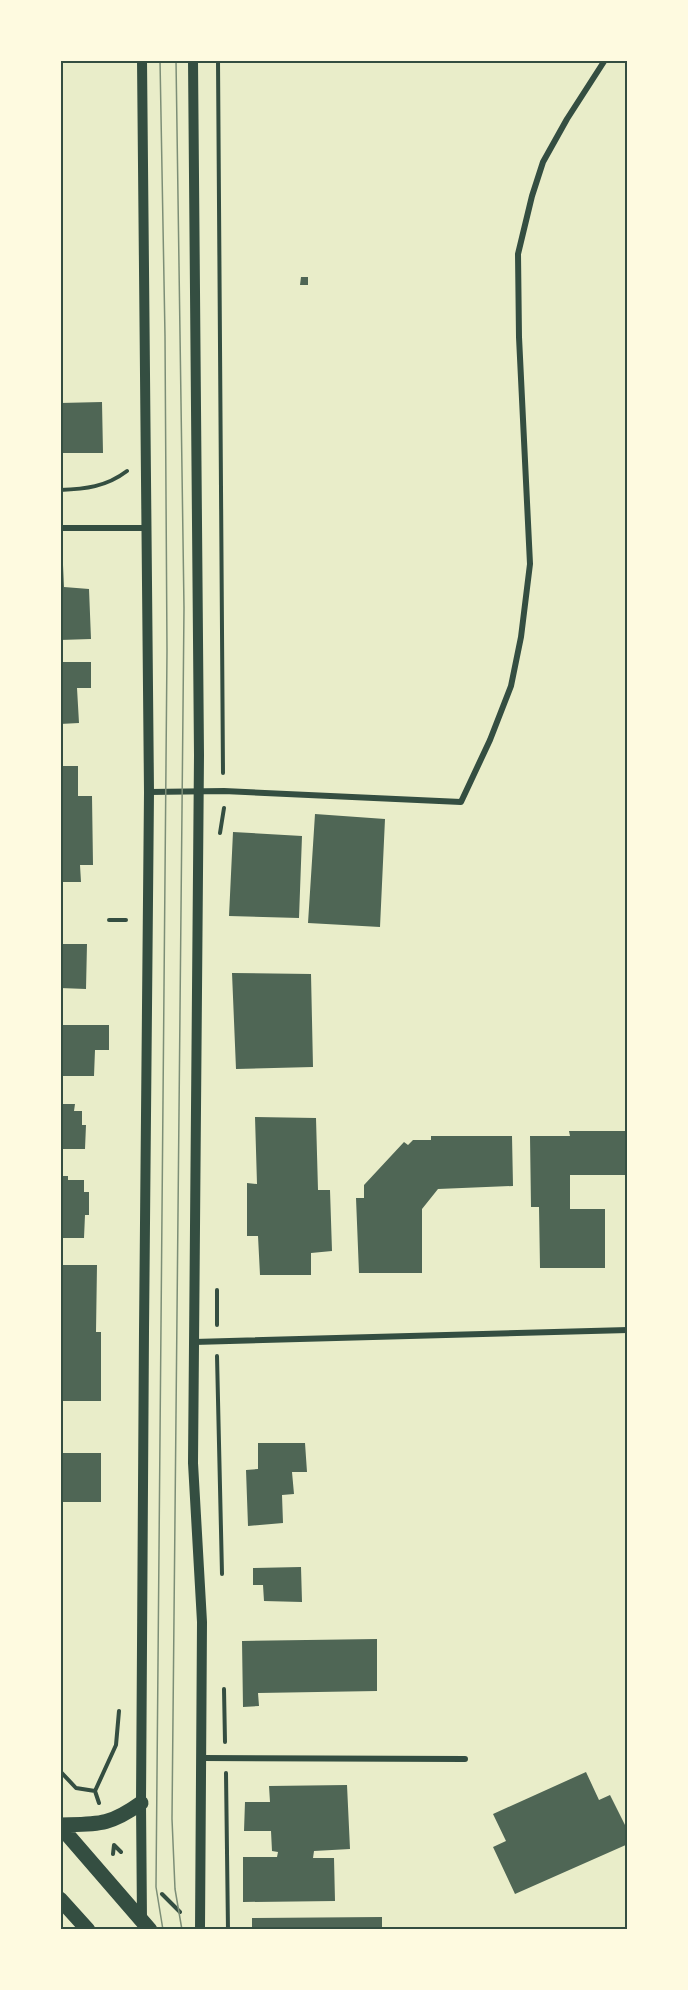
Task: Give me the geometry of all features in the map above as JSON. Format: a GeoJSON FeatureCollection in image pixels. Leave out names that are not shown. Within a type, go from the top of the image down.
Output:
{"type":"FeatureCollection","features":[{"type":"Feature","properties":{"kind":"main road"},"geometry":{"type":"LineString","coordinates":[[60,1826],[106,1822],[123,1816],[141,1803]]}},
{"type":"Feature","properties":{"kind":"main road"},"geometry":{"type":"LineString","coordinates":[[60,1826],[145,1927]]}},
{"type":"Feature","properties":{"kind":"main road"},"geometry":{"type":"LineString","coordinates":[[60,1899],[88,1930]]}},
{"type":"Feature","properties":{"kind":"street"},"geometry":{"type":"LineString","coordinates":[[142,60],[149,792],[141,1803],[145,1927]]}},
{"type":"Feature","properties":{"kind":"street"},"geometry":{"type":"LineString","coordinates":[[193,60],[198,792],[193,1490],[202,1622],[200,1930]]}},
{"type":"Feature","properties":{"kind":"street"},"geometry":{"type":"LineString","coordinates":[[149,792],[224,791],[461,802],[490,740],[511,686],[521,637],[530,564],[519,337],[518,254],[543,162],[605,60]]}},
{"type":"Feature","properties":{"kind":"street"},"geometry":{"type":"LineString","coordinates":[[60,528],[148,528]]}},
{"type":"Feature","properties":{"kind":"street"},"geometry":{"type":"LineString","coordinates":[[193,1342],[628,1330]]}},
{"type":"Feature","properties":{"kind":"street"},"geometry":{"type":"LineString","coordinates":[[202,1758],[465,1759]]}},
{"type":"Feature","properties":{"kind":"path"},"geometry":{"type":"LineString","coordinates":[[218,60],[224,791],[220,843]]}},
{"type":"Feature","properties":{"kind":"path"},"geometry":{"type":"LineString","coordinates":[[60,490],[101,486],[127,471],[127,482]]}},
{"type":"Feature","properties":{"kind":"path"},"geometry":{"type":"LineString","coordinates":[[126,910],[126,931]]}},
{"type":"Feature","properties":{"kind":"path"},"geometry":{"type":"LineString","coordinates":[[108,920],[126,920]]}},
{"type":"Feature","properties":{"kind":"path"},"geometry":{"type":"LineString","coordinates":[[217,1279],[222,1580]]}},
{"type":"Feature","properties":{"kind":"path"},"geometry":{"type":"LineString","coordinates":[[224,1687],[228,1930]]}},
{"type":"Feature","properties":{"kind":"path"},"geometry":{"type":"LineString","coordinates":[[106,1822],[95,1791],[116,1745],[120,1701]]}},
{"type":"Feature","properties":{"kind":"path"},"geometry":{"type":"LineString","coordinates":[[60,1771],[76,1788],[95,1791]]}},
{"type":"Feature","properties":{"kind":"building"},"geometry":{"type":"Polygon","coordinates":[[[301,277],[308,277],[308,285],[300,285],[301,277]]]}},
{"type":"Feature","properties":{"kind":"building"},"geometry":{"type":"Polygon","coordinates":[[[102,402],[103,453],[60,453],[60,403],[102,402]]]}},
{"type":"Feature","properties":{"kind":"building"},"geometry":{"type":"Polygon","coordinates":[[[60,565],[63,565],[64,587],[89,589],[91,639],[60,640],[60,565]]]}},
{"type":"Feature","properties":{"kind":"building"},"geometry":{"type":"Polygon","coordinates":[[[60,662],[91,662],[91,688],[77,688],[79,723],[60,724],[60,662]]]}},
{"type":"Feature","properties":{"kind":"building"},"geometry":{"type":"Polygon","coordinates":[[[60,766],[78,766],[78,796],[92,796],[93,865],[80,865],[81,882],[60,882],[60,766]]]}},
{"type":"Feature","properties":{"kind":"building"},"geometry":{"type":"Polygon","coordinates":[[[315,814],[385,819],[380,927],[308,923],[315,814]]]}},
{"type":"Feature","properties":{"kind":"building"},"geometry":{"type":"Polygon","coordinates":[[[233,832],[302,836],[299,918],[229,916],[233,832]]]}},
{"type":"Feature","properties":{"kind":"building"},"geometry":{"type":"Polygon","coordinates":[[[60,944],[87,944],[86,989],[60,988],[60,944]]]}},
{"type":"Feature","properties":{"kind":"building"},"geometry":{"type":"Polygon","coordinates":[[[232,973],[311,974],[313,1067],[236,1069],[232,973]]]}},
{"type":"Feature","properties":{"kind":"building"},"geometry":{"type":"Polygon","coordinates":[[[60,1025],[109,1025],[109,1050],[95,1050],[94,1076],[60,1076],[60,1025]]]}},
{"type":"Feature","properties":{"kind":"building"},"geometry":{"type":"Polygon","coordinates":[[[60,1104],[75,1104],[74,1111],[82,1111],[82,1125],[86,1125],[85,1149],[60,1149],[60,1104]]]}},
{"type":"Feature","properties":{"kind":"building"},"geometry":{"type":"Polygon","coordinates":[[[255,1117],[316,1118],[318,1190],[330,1190],[332,1251],[311,1253],[311,1275],[260,1275],[258,1236],[247,1236],[247,1183],[257,1184],[255,1117]]]}},
{"type":"Feature","properties":{"kind":"building"},"geometry":{"type":"Polygon","coordinates":[[[569,1131],[628,1131],[628,1181],[626,1181],[626,1175],[570,1175],[570,1209],[605,1209],[605,1268],[540,1268],[539,1207],[531,1207],[530,1136],[570,1136],[569,1131]]]}},
{"type":"Feature","properties":{"kind":"building"},"geometry":{"type":"Polygon","coordinates":[[[431,1136],[512,1136],[513,1186],[438,1189],[422,1209],[422,1273],[359,1273],[356,1198],[364,1198],[364,1185],[404,1142],[408,1145],[413,1140],[431,1140],[431,1136]]]}},
{"type":"Feature","properties":{"kind":"building"},"geometry":{"type":"Polygon","coordinates":[[[60,1176],[68,1176],[68,1180],[84,1180],[84,1192],[89,1192],[89,1215],[85,1215],[84,1238],[60,1238],[60,1176]]]}},
{"type":"Feature","properties":{"kind":"building"},"geometry":{"type":"Polygon","coordinates":[[[60,1265],[97,1265],[96,1332],[101,1332],[101,1401],[60,1401],[60,1265]]]}},
{"type":"Feature","properties":{"kind":"building"},"geometry":{"type":"Polygon","coordinates":[[[258,1443],[305,1443],[307,1472],[292,1472],[294,1494],[282,1495],[283,1523],[248,1526],[246,1470],[258,1469],[258,1443]]]}},
{"type":"Feature","properties":{"kind":"building"},"geometry":{"type":"Polygon","coordinates":[[[60,1453],[101,1453],[101,1502],[60,1502],[60,1453]]]}},
{"type":"Feature","properties":{"kind":"building"},"geometry":{"type":"Polygon","coordinates":[[[301,1567],[302,1602],[264,1601],[263,1585],[253,1585],[253,1568],[301,1567]]]}},
{"type":"Feature","properties":{"kind":"building"},"geometry":{"type":"Polygon","coordinates":[[[377,1639],[377,1691],[258,1693],[259,1706],[243,1707],[242,1641],[377,1639]]]}},
{"type":"Feature","properties":{"kind":"building"},"geometry":{"type":"Polygon","coordinates":[[[586,1772],[599,1800],[610,1795],[628,1831],[628,1844],[515,1894],[493,1847],[506,1841],[493,1814],[586,1772]]]}},
{"type":"Feature","properties":{"kind":"building"},"geometry":{"type":"Polygon","coordinates":[[[347,1785],[350,1849],[314,1851],[313,1858],[334,1858],[335,1901],[243,1902],[243,1857],[277,1857],[278,1852],[272,1851],[271,1831],[244,1831],[245,1802],[270,1802],[269,1786],[347,1785]]]}},
{"type":"Feature","properties":{"kind":"building"},"geometry":{"type":"Polygon","coordinates":[[[382,1917],[382,1930],[252,1930],[252,1918],[382,1917]]]}},
{"type":"Feature","properties":{"kind":"tram line"},"geometry":{"type":"LineString","coordinates":[[160,60],[167,651],[156,1887],[163,1930]]}},
{"type":"Feature","properties":{"kind":"tram line"},"geometry":{"type":"LineString","coordinates":[[176,60],[184,608],[172,1819],[175,1889],[182,1930]]}}]}
